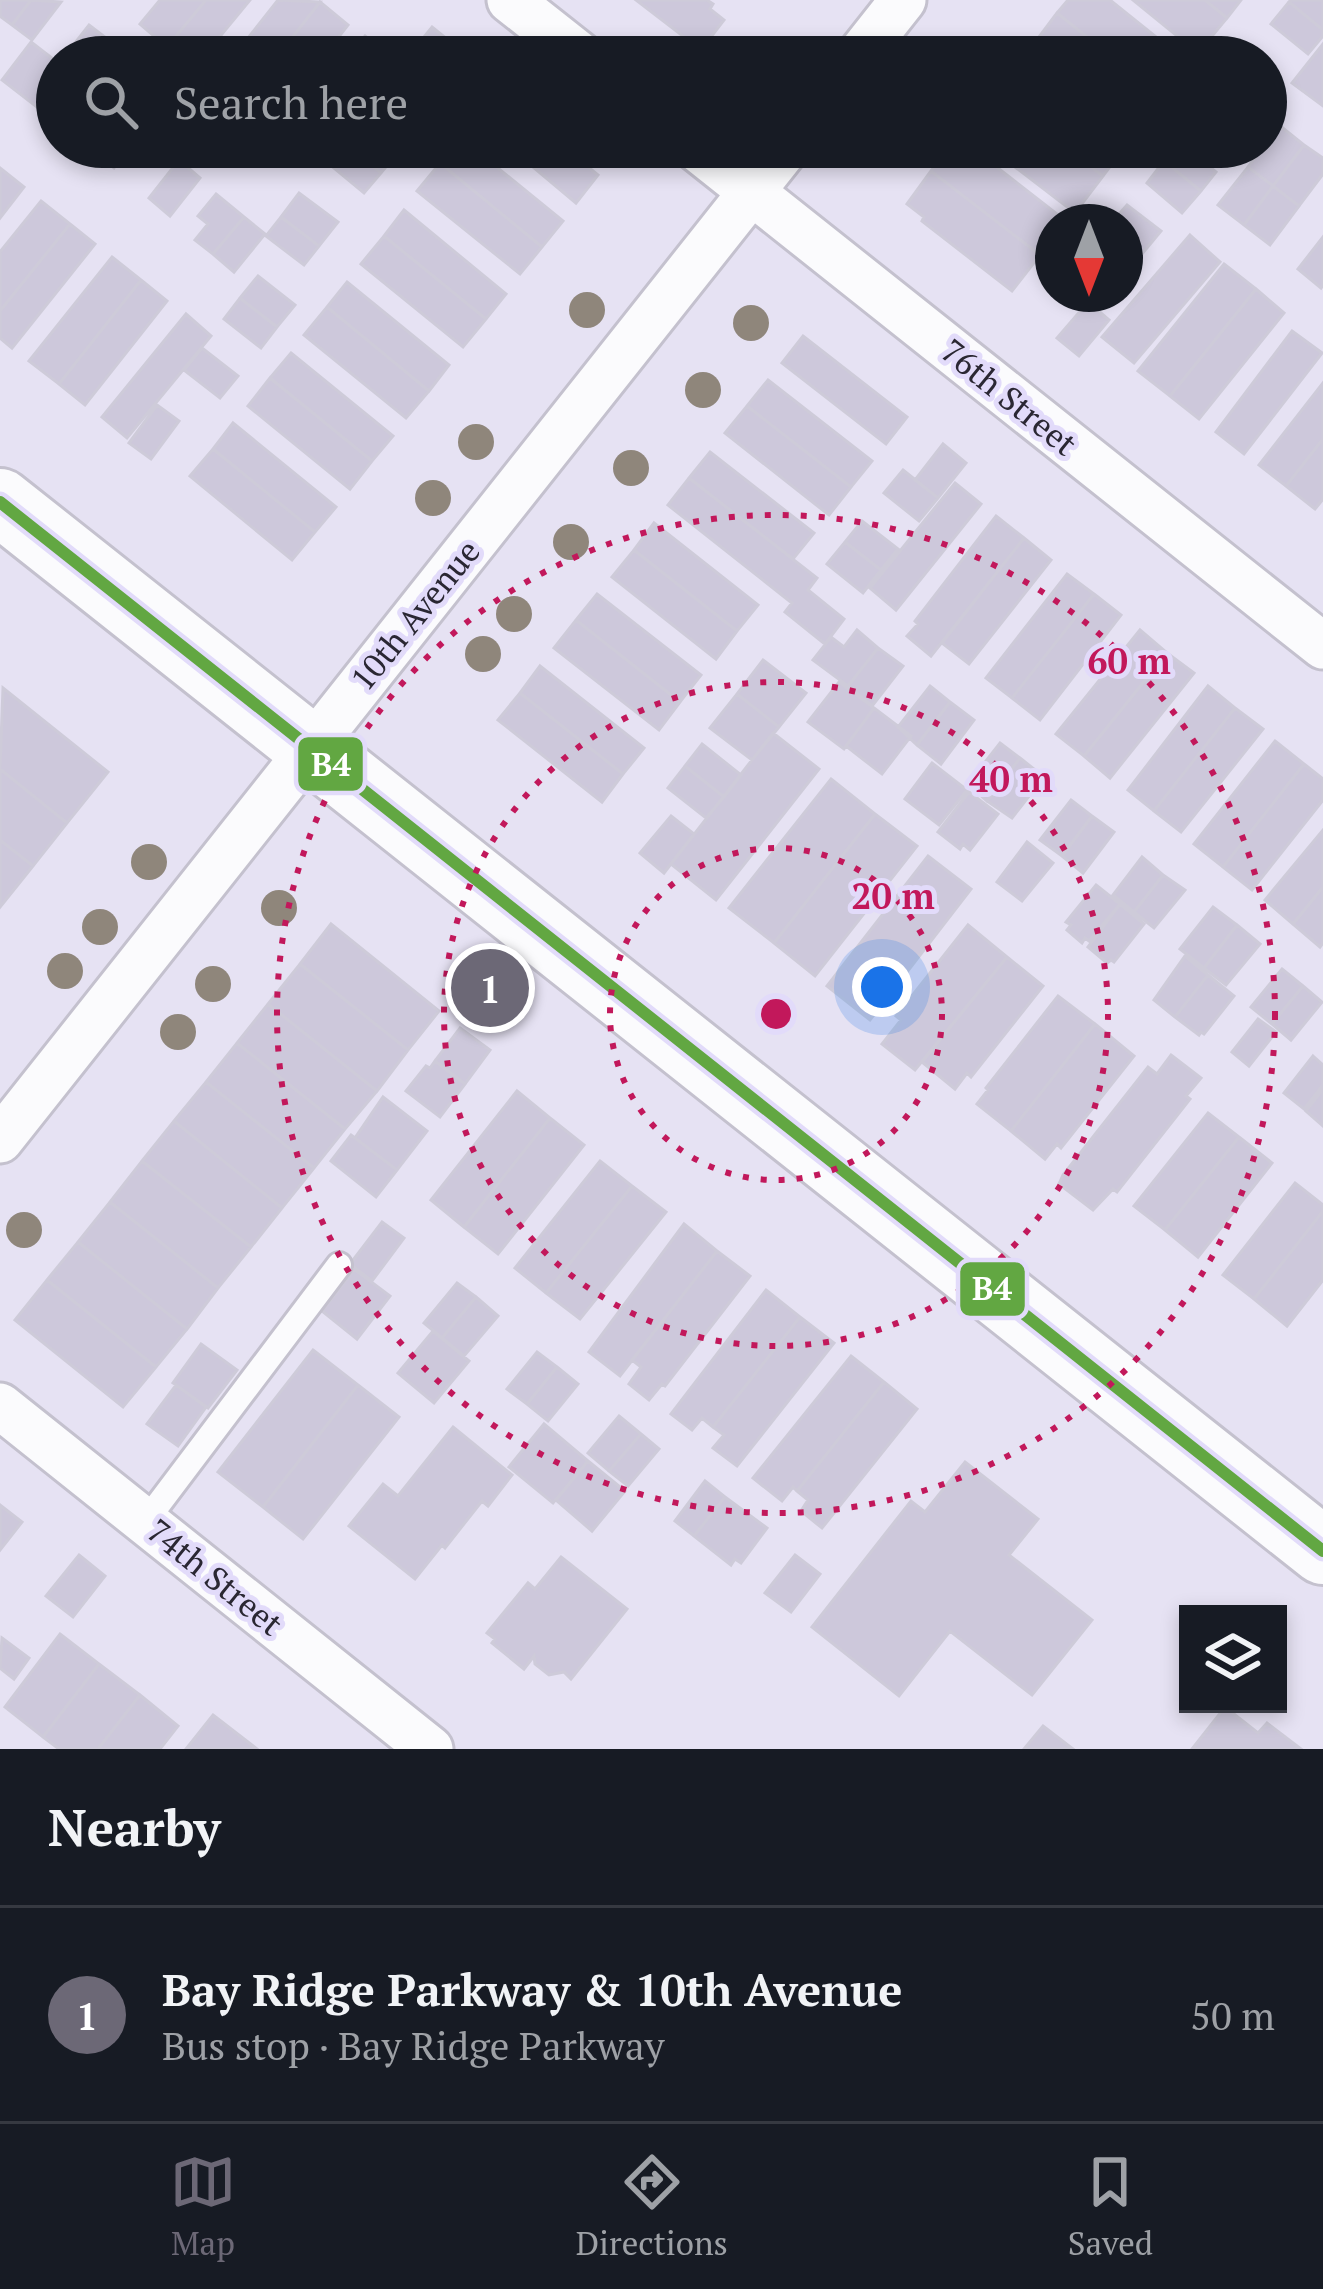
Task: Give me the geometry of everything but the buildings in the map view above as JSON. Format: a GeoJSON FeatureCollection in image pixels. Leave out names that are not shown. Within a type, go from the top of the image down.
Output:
{"type":"FeatureCollection","features":[{"type":"Feature","properties":{"kind":"main road"},"geometry":{"type":"LineString","coordinates":[[0,502],[1323,1551]]}},
{"type":"Feature","properties":{"kind":"street"},"geometry":{"type":"LineString","coordinates":[[510,0],[555,36]]}},
{"type":"Feature","properties":{"kind":"street"},"geometry":{"type":"LineString","coordinates":[[875,36],[903,0]]}},
{"type":"Feature","properties":{"kind":"street","name":"76th Street"},"geometry":{"type":"LineString","coordinates":[[722,168],[1323,646]]}},
{"type":"Feature","properties":{"kind":"street","name":"10th Avenue"},"geometry":{"type":"LineString","coordinates":[[0,1140],[771,168]]}},
{"type":"Feature","properties":{"kind":"street","name":"74th Street"},"geometry":{"type":"LineString","coordinates":[[0,1406],[430,1749]]}},
{"type":"Feature","properties":{"kind":"lane"},"geometry":{"type":"LineString","coordinates":[[145,1522],[339,1265]]}},
{"type":"Feature","properties":{"kind":"transit line","name":"B4"},"geometry":{"type":"LineString","coordinates":[[0,502],[1323,1551]]}},
{"type":"Feature","properties":{"kind":"place","name":"Bay Ridge Parkway & 10th Avenue"},"geometry":{"type":"Point","coordinates":[490,988]}}]}
